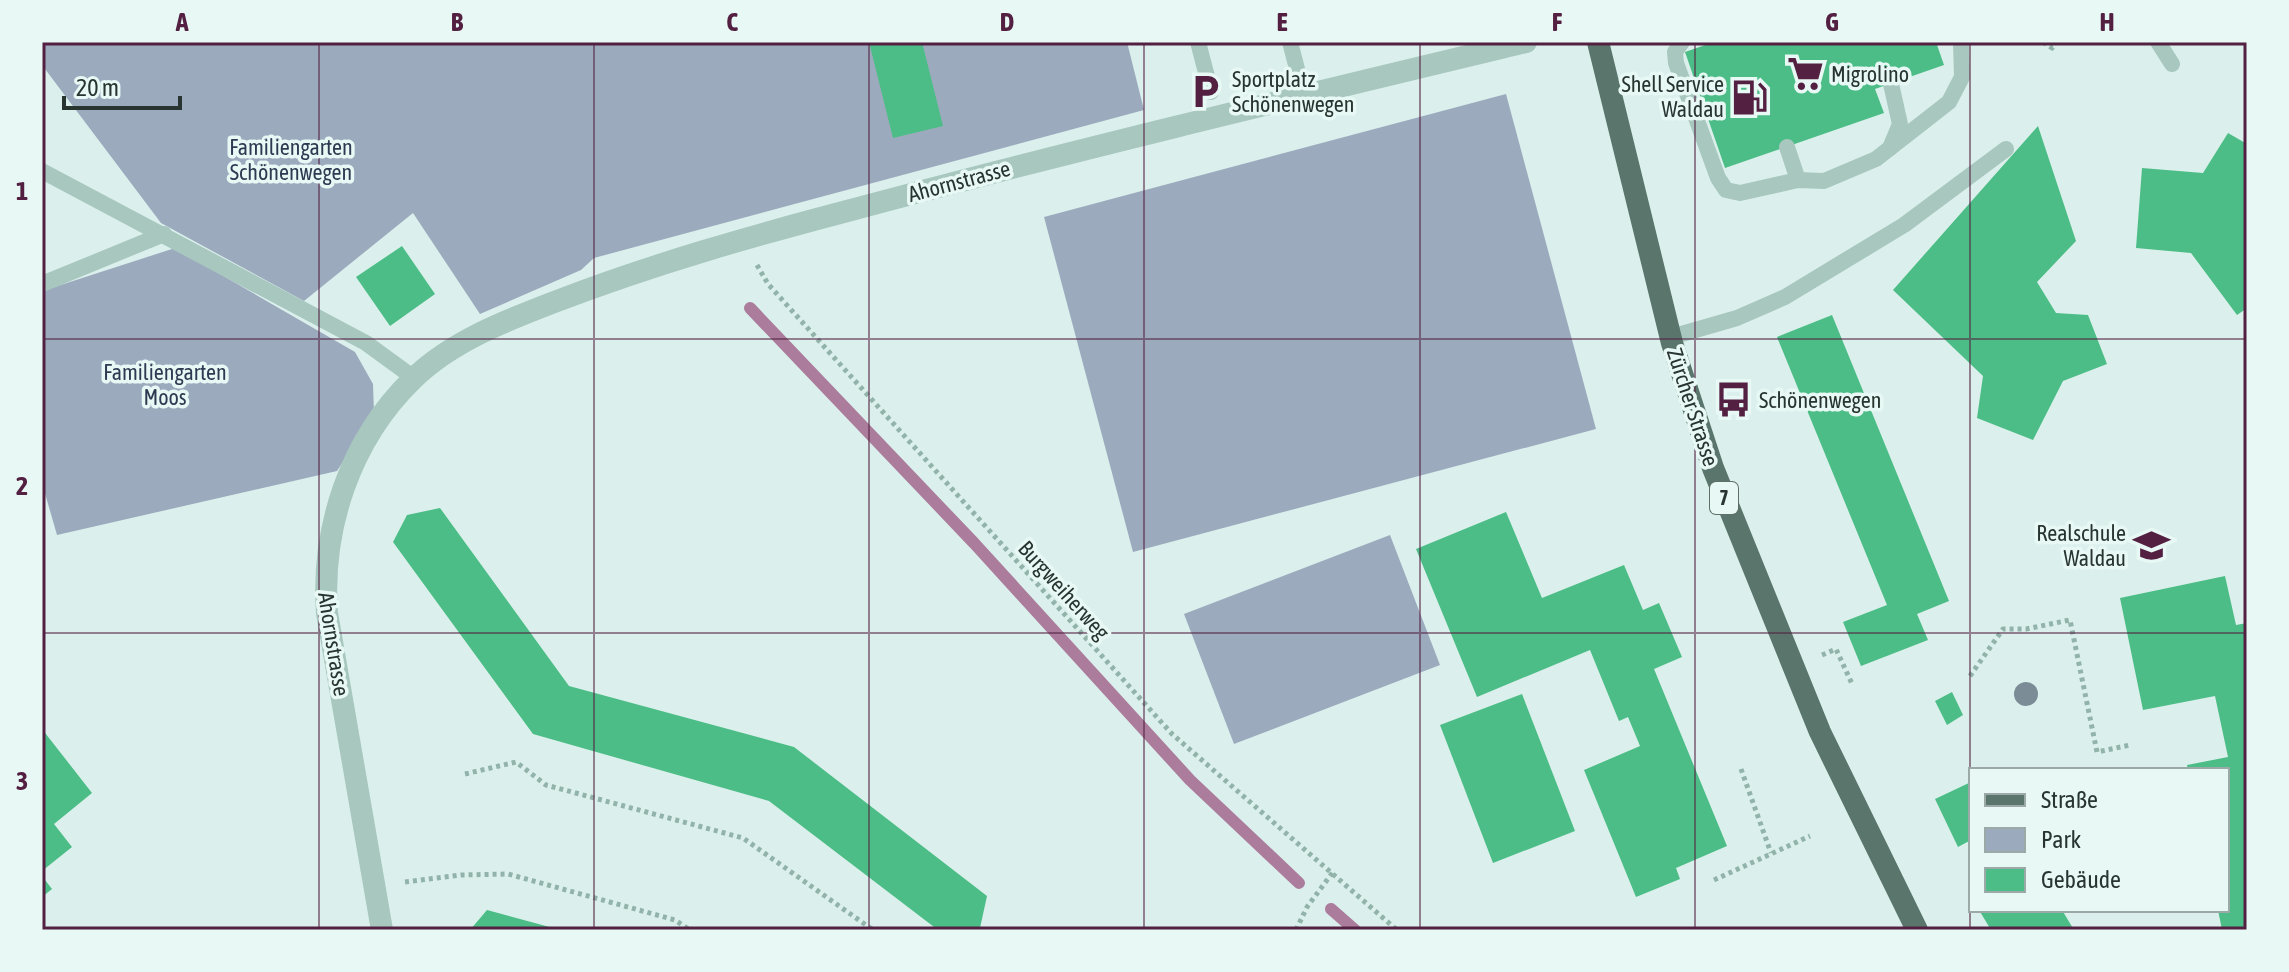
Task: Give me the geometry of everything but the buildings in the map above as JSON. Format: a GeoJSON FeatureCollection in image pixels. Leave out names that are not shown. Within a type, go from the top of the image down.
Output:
{"type":"FeatureCollection","features":[{"type":"Feature","properties":{"kind":"main road","name":"Zürcher Strasse"},"geometry":{"type":"LineString","coordinates":[[1598,42],[1671,337],[1713,468],[1764,602],[1873,846],[1917,930]]}},
{"type":"Feature","properties":{"kind":"street","name":"Ahornstrasse"},"geometry":{"type":"LineString","coordinates":[[382,930],[329,627],[324,577],[327,541],[349,474],[388,409],[414,378],[467,340],[529,312],[629,273],[748,237],[1060,154],[1526,42]]}},
{"type":"Feature","properties":{"kind":"lane"},"geometry":{"type":"LineString","coordinates":[[1198,42],[1211,92]]}},
{"type":"Feature","properties":{"kind":"lane"},"geometry":{"type":"LineString","coordinates":[[1290,42],[1297,69]]}},
{"type":"Feature","properties":{"kind":"lane"},"geometry":{"type":"LineString","coordinates":[[1682,42],[1675,52],[1676,63],[1722,186],[1740,193],[1798,180],[1815,183],[1833,178],[1889,150],[1940,111],[1958,90],[1964,64],[1961,42]]}},
{"type":"Feature","properties":{"kind":"lane"},"geometry":{"type":"LineString","coordinates":[[2158,42],[2172,64]]}},
{"type":"Feature","properties":{"kind":"lane"},"geometry":{"type":"LineString","coordinates":[[1889,150],[1900,124],[1891,84]]}},
{"type":"Feature","properties":{"kind":"lane"},"geometry":{"type":"LineString","coordinates":[[1787,147],[1798,180]]}},
{"type":"Feature","properties":{"kind":"lane"},"geometry":{"type":"LineString","coordinates":[[1671,337],[1775,302],[1904,225],[2006,149]]}},
{"type":"Feature","properties":{"kind":"lane"},"geometry":{"type":"LineString","coordinates":[[42,171],[366,343],[414,378]]}},
{"type":"Feature","properties":{"kind":"lane"},"geometry":{"type":"LineString","coordinates":[[42,284],[164,234]]}},
{"type":"Feature","properties":{"kind":"path"},"geometry":{"type":"LineString","coordinates":[[2043,42],[2052,48],[2056,42]]}},
{"type":"Feature","properties":{"kind":"path","name":"Burgweiherweg"},"geometry":{"type":"LineString","coordinates":[[748,237],[753,258],[768,284],[1172,734],[1397,930]]}},
{"type":"Feature","properties":{"kind":"path"},"geometry":{"type":"LineString","coordinates":[[1970,676],[2003,629],[2026,629],[2070,620],[2097,752],[2130,745]]}},
{"type":"Feature","properties":{"kind":"path"},"geometry":{"type":"LineString","coordinates":[[1822,655],[1836,649],[1853,686]]}},
{"type":"Feature","properties":{"kind":"path"},"geometry":{"type":"LineString","coordinates":[[465,774],[516,762],[546,785],[743,838],[873,930]]}},
{"type":"Feature","properties":{"kind":"path"},"geometry":{"type":"LineString","coordinates":[[1741,769],[1771,853]]}},
{"type":"Feature","properties":{"kind":"path"},"geometry":{"type":"LineString","coordinates":[[1714,880],[1810,836]]}},
{"type":"Feature","properties":{"kind":"path"},"geometry":{"type":"LineString","coordinates":[[1296,930],[1307,907],[1333,872]]}},
{"type":"Feature","properties":{"kind":"path"},"geometry":{"type":"LineString","coordinates":[[398,883],[461,875],[508,874],[675,920],[690,930]]}},
{"type":"Feature","properties":{"kind":"green space","name":"Familiengarten Schönenwegen"},"geometry":{"type":"Polygon","coordinates":[[[42,42],[1127,42],[1144,110],[594,258],[581,270],[480,314],[413,213],[304,301],[161,223],[42,65],[42,42]]]}},
{"type":"Feature","properties":{"kind":"green space"},"geometry":{"type":"Polygon","coordinates":[[[1506,94],[1596,429],[1133,552],[1044,217],[1506,94]]]}},
{"type":"Feature","properties":{"kind":"green space","name":"Familiengarten Moos"},"geometry":{"type":"Polygon","coordinates":[[[175,248],[355,352],[373,384],[374,413],[337,471],[57,535],[42,483],[42,291],[175,248]]]}},
{"type":"Feature","properties":{"kind":"green space"},"geometry":{"type":"Polygon","coordinates":[[[1390,535],[1440,665],[1234,744],[1184,614],[1390,535]]]}},
{"type":"Feature","properties":{"kind":"waterway"},"geometry":{"type":"LineString","coordinates":[[750,308],[974,543],[1190,780],[1299,883]]}},
{"type":"Feature","properties":{"kind":"waterway"},"geometry":{"type":"LineString","coordinates":[[1331,909],[1355,930]]}},
{"type":"Feature","properties":{"kind":"place","name":"Migrolino"},"geometry":{"type":"Point","coordinates":[1805,74]}},
{"type":"Feature","properties":{"kind":"place","name":"Sportplatz Schönenwegen"},"geometry":{"type":"Point","coordinates":[1206,92]}},
{"type":"Feature","properties":{"kind":"place","name":"Shell Service Waldau"},"geometry":{"type":"Point","coordinates":[1750,97]}},
{"type":"Feature","properties":{"kind":"place","name":"Schönenwegen"},"geometry":{"type":"Point","coordinates":[1733,400]}},
{"type":"Feature","properties":{"kind":"place","name":"Realschule Waldau"},"geometry":{"type":"Point","coordinates":[2152,546]}}]}
